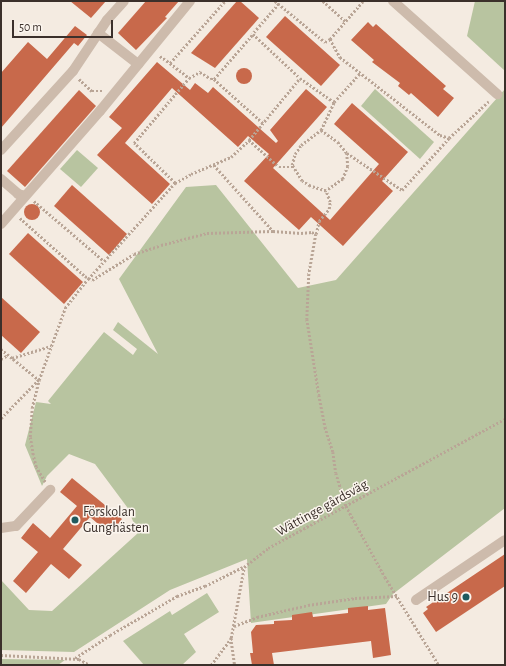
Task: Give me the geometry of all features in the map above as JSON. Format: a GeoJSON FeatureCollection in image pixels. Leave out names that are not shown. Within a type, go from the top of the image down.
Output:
{"type":"FeatureCollection","features":[{"type":"Feature","properties":{"kind":"street"},"geometry":{"type":"LineString","coordinates":[[1,150],[73,71],[107,20],[124,1]]}},
{"type":"Feature","properties":{"kind":"street"},"geometry":{"type":"LineString","coordinates":[[1,224],[116,91],[190,1]]}},
{"type":"Feature","properties":{"kind":"street"},"geometry":{"type":"LineString","coordinates":[[393,1],[498,94]]}},
{"type":"Feature","properties":{"kind":"street"},"geometry":{"type":"LineString","coordinates":[[98,34],[138,64]]}},
{"type":"Feature","properties":{"kind":"street"},"geometry":{"type":"LineString","coordinates":[[1,179],[18,194],[25,196]]}},
{"type":"Feature","properties":{"kind":"street"},"geometry":{"type":"LineString","coordinates":[[1,528],[16,526],[50,490]]}},
{"type":"Feature","properties":{"kind":"street"},"geometry":{"type":"LineString","coordinates":[[416,600],[505,540]]}},
{"type":"Feature","properties":{"kind":"path"},"geometry":{"type":"LineString","coordinates":[[170,63],[226,1]]}},
{"type":"Feature","properties":{"kind":"path"},"geometry":{"type":"LineString","coordinates":[[275,1],[325,42],[330,40],[364,1]]}},
{"type":"Feature","properties":{"kind":"path"},"geometry":{"type":"LineString","coordinates":[[323,1],[345,21]]}},
{"type":"Feature","properties":{"kind":"path"},"geometry":{"type":"LineString","coordinates":[[214,79],[279,4]]}},
{"type":"Feature","properties":{"kind":"path"},"geometry":{"type":"LineString","coordinates":[[253,34],[300,78],[334,102]]}},
{"type":"Feature","properties":{"kind":"path"},"geometry":{"type":"LineString","coordinates":[[330,40],[340,57],[440,135],[449,138]]}},
{"type":"Feature","properties":{"kind":"path"},"geometry":{"type":"LineString","coordinates":[[151,48],[189,78]]}},
{"type":"Feature","properties":{"kind":"path"},"geometry":{"type":"LineString","coordinates":[[175,182],[134,143],[189,78],[200,72],[211,79],[214,79],[263,123]]}},
{"type":"Feature","properties":{"kind":"path"},"geometry":{"type":"LineString","coordinates":[[326,191],[310,186],[302,181],[292,165],[295,154],[301,145],[321,130],[334,102],[360,72]]}},
{"type":"Feature","properties":{"kind":"path"},"geometry":{"type":"LineString","coordinates":[[77,78],[92,91],[116,91]]}},
{"type":"Feature","properties":{"kind":"path"},"geometry":{"type":"LineString","coordinates":[[50,490],[36,467],[30,437],[32,408],[39,380],[65,308],[88,279],[175,182],[231,157],[249,140],[300,78]]}},
{"type":"Feature","properties":{"kind":"path"},"geometry":{"type":"LineString","coordinates":[[321,130],[338,142],[347,153],[402,190],[470,116],[498,94]]}},
{"type":"Feature","properties":{"kind":"path"},"geometry":{"type":"LineString","coordinates":[[249,140],[279,167],[293,167]]}},
{"type":"Feature","properties":{"kind":"path"},"geometry":{"type":"LineString","coordinates":[[326,191],[343,179],[348,166],[347,153]]}},
{"type":"Feature","properties":{"kind":"path"},"geometry":{"type":"LineString","coordinates":[[214,165],[273,231]]}},
{"type":"Feature","properties":{"kind":"path"},"geometry":{"type":"LineString","coordinates":[[326,191],[330,202],[329,209],[319,221],[316,234],[309,274],[307,319],[326,427],[346,506],[397,596],[439,665]]}},
{"type":"Feature","properties":{"kind":"path"},"geometry":{"type":"LineString","coordinates":[[25,196],[31,198],[104,261]]}},
{"type":"Feature","properties":{"kind":"path"},"geometry":{"type":"LineString","coordinates":[[11,213],[88,279],[92,280],[134,254],[207,233],[273,231],[301,233],[312,232],[316,234]]}},
{"type":"Feature","properties":{"kind":"path"},"geometry":{"type":"LineString","coordinates":[[11,358],[52,346]]}},
{"type":"Feature","properties":{"kind":"path"},"geometry":{"type":"LineString","coordinates":[[1,349],[39,380]]}},
{"type":"Feature","properties":{"kind":"path"},"geometry":{"type":"LineString","coordinates":[[1,359],[8,355]]}},
{"type":"Feature","properties":{"kind":"path"},"geometry":{"type":"LineString","coordinates":[[1,419],[39,380]]}},
{"type":"Feature","properties":{"kind":"path","name":"Wättinge gårdsväg"},"geometry":{"type":"LineString","coordinates":[[75,658],[110,635],[166,604],[177,596],[205,586],[244,567],[268,548],[505,419]]}},
{"type":"Feature","properties":{"kind":"path"},"geometry":{"type":"LineString","coordinates":[[235,665],[231,638],[244,567]]}},
{"type":"Feature","properties":{"kind":"path"},"geometry":{"type":"LineString","coordinates":[[233,627],[257,617],[308,605],[355,598],[397,596]]}},
{"type":"Feature","properties":{"kind":"path"},"geometry":{"type":"LineString","coordinates":[[212,665],[231,638]]}},
{"type":"Feature","properties":{"kind":"path"},"geometry":{"type":"LineString","coordinates":[[1,655],[75,658],[90,665]]}},
{"type":"Feature","properties":{"kind":"green space"},"geometry":{"type":"Polygon","coordinates":[[[475,1],[505,1],[505,71],[467,36],[475,1]]]}},
{"type":"Feature","properties":{"kind":"green space"},"geometry":{"type":"Polygon","coordinates":[[[375,89],[434,142],[420,159],[361,106],[375,89]]]}},
{"type":"Feature","properties":{"kind":"green space"},"geometry":{"type":"Polygon","coordinates":[[[505,89],[505,508],[393,594],[386,604],[251,623],[247,559],[170,590],[74,652],[1,650],[1,580],[29,610],[52,611],[138,533],[127,507],[95,464],[69,454],[47,476],[42,486],[25,445],[36,402],[51,404],[48,401],[104,332],[133,355],[137,349],[113,330],[118,322],[158,354],[119,279],[186,187],[216,185],[298,288],[336,280],[505,89]]]}},
{"type":"Feature","properties":{"kind":"green space"},"geometry":{"type":"Polygon","coordinates":[[[77,150],[98,168],[81,187],[60,169],[77,150]]]}},
{"type":"Feature","properties":{"kind":"green space"},"geometry":{"type":"Polygon","coordinates":[[[207,593],[219,612],[184,634],[196,652],[182,665],[144,665],[123,641],[170,611],[172,615],[207,593]]]}},
{"type":"Feature","properties":{"kind":"green space"},"geometry":{"type":"Polygon","coordinates":[[[1,659],[65,660],[58,665],[1,665],[1,659]]]}},
{"type":"Feature","properties":{"kind":"building"},"geometry":{"type":"Polygon","coordinates":[[[70,1],[106,1],[91,18],[70,1]]]}},
{"type":"Feature","properties":{"kind":"building"},"geometry":{"type":"Polygon","coordinates":[[[146,1],[179,1],[165,17],[167,18],[136,50],[118,33],[146,1]]]}},
{"type":"Feature","properties":{"kind":"building"},"geometry":{"type":"Polygon","coordinates":[[[237,1],[240,1],[259,18],[215,68],[191,53],[237,1]]]}},
{"type":"Feature","properties":{"kind":"building"},"geometry":{"type":"Polygon","coordinates":[[[285,16],[340,65],[321,86],[266,37],[285,16]]]}},
{"type":"Feature","properties":{"kind":"building"},"geometry":{"type":"Polygon","coordinates":[[[368,22],[373,27],[376,24],[446,86],[443,89],[454,98],[438,117],[411,93],[409,95],[398,86],[400,83],[372,62],[374,60],[351,40],[368,22]]]}},
{"type":"Feature","properties":{"kind":"building"},"geometry":{"type":"Polygon","coordinates":[[[75,26],[87,35],[78,46],[74,43],[1,128],[1,73],[28,42],[47,59],[75,26]]]}},
{"type":"Feature","properties":{"kind":"building"},"geometry":{"type":"Polygon","coordinates":[[[157,62],[190,90],[195,83],[208,93],[213,87],[276,143],[278,141],[270,130],[306,89],[327,107],[273,168],[330,220],[379,164],[334,124],[352,103],[408,152],[382,181],[393,191],[343,246],[311,217],[299,230],[244,181],[269,154],[248,136],[238,147],[172,88],[125,143],[170,184],[152,204],[97,155],[122,128],[109,117],[157,62]]]}},
{"type":"Feature","properties":{"kind":"building"},"geometry":{"type":"Polygon","coordinates":[[[241,68],[247,68],[252,73],[250,82],[247,84],[241,84],[236,79],[236,73],[241,68]]]}},
{"type":"Feature","properties":{"kind":"building"},"geometry":{"type":"Polygon","coordinates":[[[79,90],[96,106],[25,187],[7,171],[79,90]]]}},
{"type":"Feature","properties":{"kind":"building"},"geometry":{"type":"Polygon","coordinates":[[[72,185],[127,234],[109,255],[54,206],[72,185]]]}},
{"type":"Feature","properties":{"kind":"building"},"geometry":{"type":"Polygon","coordinates":[[[29,204],[35,204],[40,209],[38,218],[35,220],[29,220],[24,215],[24,209],[29,204]]]}},
{"type":"Feature","properties":{"kind":"building"},"geometry":{"type":"Polygon","coordinates":[[[28,233],[83,282],[64,304],[9,254],[28,233]]]}},
{"type":"Feature","properties":{"kind":"building"},"geometry":{"type":"Polygon","coordinates":[[[1,297],[40,332],[21,353],[1,335],[1,297]]]}},
{"type":"Feature","properties":{"kind":"building"},"geometry":{"type":"Polygon","coordinates":[[[72,478],[122,519],[110,534],[90,517],[63,549],[82,565],[69,579],[51,564],[26,593],[13,581],[38,552],[21,538],[33,523],[50,538],[77,506],[60,492],[72,478]]]}},
{"type":"Feature","properties":{"kind":"building","name":"Hus 9"},"geometry":{"type":"Polygon","coordinates":[[[505,554],[505,586],[436,632],[423,613],[428,609],[426,607],[505,554]]]}},
{"type":"Feature","properties":{"kind":"building"},"geometry":{"type":"Polygon","coordinates":[[[368,606],[368,610],[385,608],[391,655],[373,658],[371,641],[272,653],[274,665],[252,665],[250,653],[253,653],[251,632],[256,625],[274,624],[274,621],[292,620],[292,615],[312,612],[313,617],[348,613],[348,608],[368,606]]]}},
{"type":"Feature","properties":{"kind":"place","name":"Förskolan Gunghästen"},"geometry":{"type":"Point","coordinates":[75,520]}},
{"type":"Feature","properties":{"kind":"place","name":"Hus 9"},"geometry":{"type":"Point","coordinates":[466,597]}}]}
